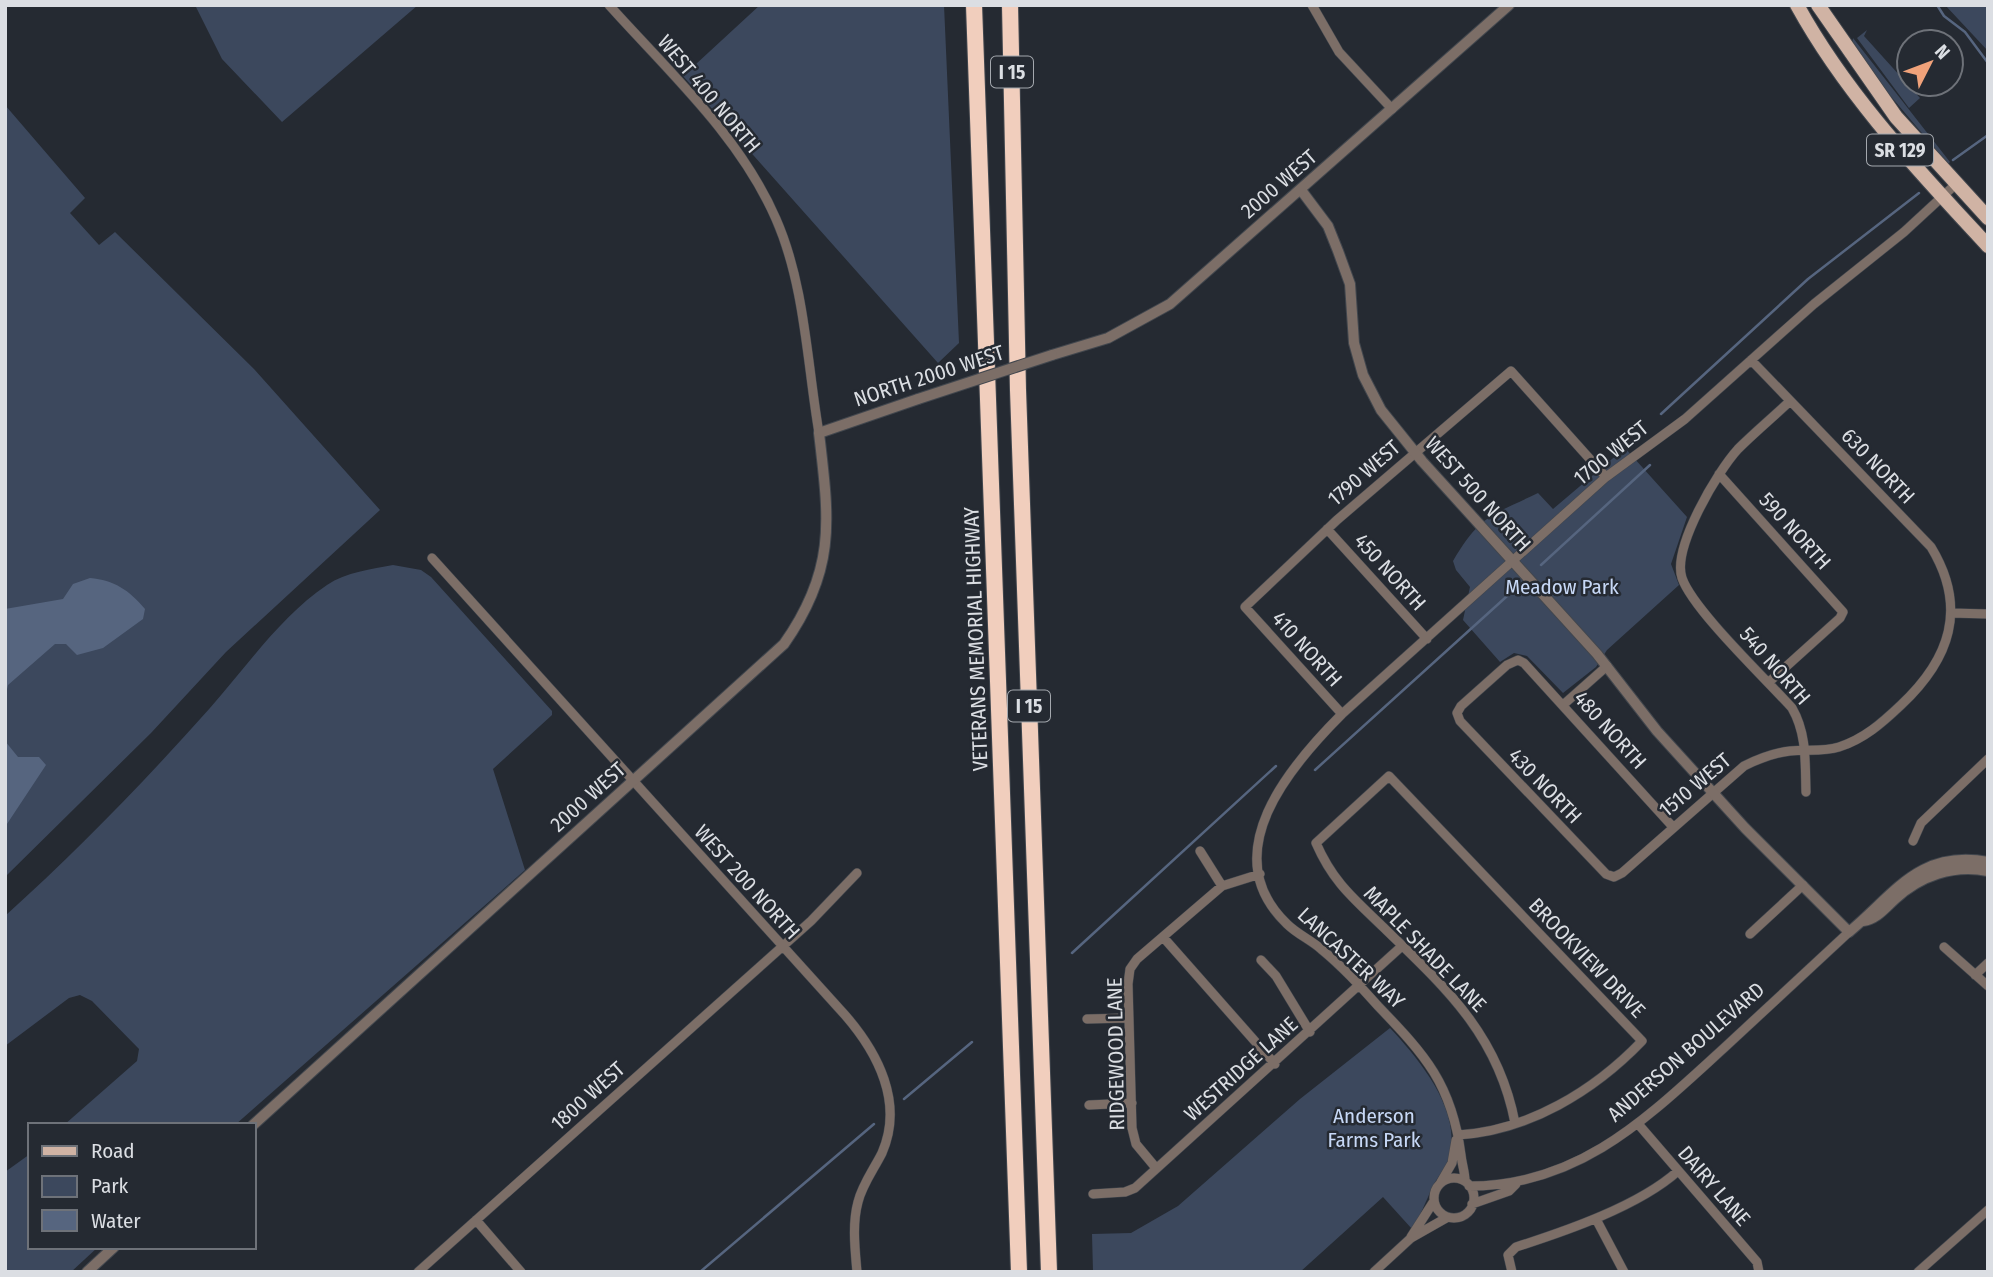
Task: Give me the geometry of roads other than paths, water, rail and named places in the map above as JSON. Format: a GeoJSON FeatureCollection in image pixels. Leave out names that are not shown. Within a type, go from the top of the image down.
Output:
{"type":"FeatureCollection","features":[{"type":"Feature","properties":{"kind":"highway","name":"VETERANS MEMORIAL HIGHWAY"},"geometry":{"type":"LineString","coordinates":[[974,5],[1019,1272]]}},
{"type":"Feature","properties":{"kind":"highway","name":"I 15"},"geometry":{"type":"LineString","coordinates":[[1010,5],[1018,404],[1049,1272]]}},
{"type":"Feature","properties":{"kind":"main road","name":"SR 129"},"geometry":{"type":"LineString","coordinates":[[1797,5],[1860,101],[1988,246]]}},
{"type":"Feature","properties":{"kind":"main road","name":"SR 129"},"geometry":{"type":"LineString","coordinates":[[1818,5],[1886,106],[1988,218]]}},
{"type":"Feature","properties":{"kind":"street","name":"WEST 400 NORTH"},"geometry":{"type":"LineString","coordinates":[[609,5],[728,139],[753,175],[776,219],[793,271],[819,433]]}},
{"type":"Feature","properties":{"kind":"street"},"geometry":{"type":"LineString","coordinates":[[1312,5],[1339,52],[1392,109]]}},
{"type":"Feature","properties":{"kind":"street","name":"2000 WEST"},"geometry":{"type":"LineString","coordinates":[[1052,355],[1108,338],[1170,304],[1509,5]]}},
{"type":"Feature","properties":{"kind":"street","name":"1700 WEST"},"geometry":{"type":"LineString","coordinates":[[1298,762],[1342,715],[1606,477],[1685,419],[1956,184]]}},
{"type":"Feature","properties":{"kind":"street","name":"WEST 500 NORTH"},"geometry":{"type":"LineString","coordinates":[[1301,190],[1328,226],[1350,284],[1354,343],[1363,376],[1381,410],[1415,453],[1607,666],[1650,722],[1712,791],[1849,932]]}},
{"type":"Feature","properties":{"kind":"street","name":"NORTH 2000 WEST"},"geometry":{"type":"LineString","coordinates":[[819,433],[1052,355]]}},
{"type":"Feature","properties":{"kind":"street","name":"630 NORTH"},"geometry":{"type":"LineString","coordinates":[[1751,359],[1789,402],[1931,547],[1946,579],[1951,613]]}},
{"type":"Feature","properties":{"kind":"street","name":"1790 WEST"},"geometry":{"type":"LineString","coordinates":[[1245,607],[1327,529],[1511,371],[1606,477]]}},
{"type":"Feature","properties":{"kind":"street"},"geometry":{"type":"LineString","coordinates":[[1719,474],[1737,450],[1789,402]]}},
{"type":"Feature","properties":{"kind":"street","name":"2000 WEST"},"geometry":{"type":"LineString","coordinates":[[255,1123],[784,644],[800,621],[819,579],[828,523],[819,433]]}},
{"type":"Feature","properties":{"kind":"street","name":"540 NORTH"},"geometry":{"type":"LineString","coordinates":[[1719,474],[1691,530],[1679,562],[1681,576],[1696,603],[1793,708],[1801,722],[1806,792]]}},
{"type":"Feature","properties":{"kind":"street","name":"590 NORTH"},"geometry":{"type":"LineString","coordinates":[[1719,474],[1841,608],[1842,614],[1769,682]]}},
{"type":"Feature","properties":{"kind":"street","name":"450 NORTH"},"geometry":{"type":"LineString","coordinates":[[1327,529],[1427,639]]}},
{"type":"Feature","properties":{"kind":"street","name":"WEST 200 NORTH"},"geometry":{"type":"LineString","coordinates":[[432,558],[782,947],[867,1045],[885,1075],[891,1120],[889,1133],[858,1201],[854,1229],[857,1272]]}},
{"type":"Feature","properties":{"kind":"street","name":"410 NORTH"},"geometry":{"type":"LineString","coordinates":[[1245,607],[1342,715]]}},
{"type":"Feature","properties":{"kind":"street"},"geometry":{"type":"LineString","coordinates":[[1951,613],[1988,614]]}},
{"type":"Feature","properties":{"kind":"street","name":"1510 WEST"},"geometry":{"type":"LineString","coordinates":[[1614,877],[1744,766],[1768,755],[1836,748],[1858,739],[1888,717],[1931,674],[1947,637],[1951,613]]}},
{"type":"Feature","properties":{"kind":"street","name":"480 NORTH"},"geometry":{"type":"LineString","coordinates":[[1457,713],[1507,665],[1518,660],[1529,668],[1673,827]]}},
{"type":"Feature","properties":{"kind":"street"},"geometry":{"type":"LineString","coordinates":[[1563,705],[1607,666]]}},
{"type":"Feature","properties":{"kind":"street","name":"430 NORTH"},"geometry":{"type":"LineString","coordinates":[[1457,713],[1460,721],[1506,771],[1606,874],[1614,877]]}},
{"type":"Feature","properties":{"kind":"street"},"geometry":{"type":"LineString","coordinates":[[1913,841],[1921,823],[1988,760]]}},
{"type":"Feature","properties":{"kind":"street","name":"LANCASTER WAY"},"geometry":{"type":"LineString","coordinates":[[1298,762],[1272,798],[1262,821],[1259,844],[1260,874],[1275,909],[1287,924],[1320,948],[1424,1054],[1448,1098],[1467,1184]]}},
{"type":"Feature","properties":{"kind":"street","name":"BROOKVIEW DRIVE"},"geometry":{"type":"LineString","coordinates":[[1316,844],[1389,776],[1642,1041],[1594,1084],[1552,1108],[1482,1134],[1458,1135]]}},
{"type":"Feature","properties":{"kind":"street","name":"MAPLE SHADE LANE"},"geometry":{"type":"LineString","coordinates":[[1316,844],[1342,889],[1402,946],[1478,1028],[1503,1076],[1515,1123]]}},
{"type":"Feature","properties":{"kind":"street"},"geometry":{"type":"LineString","coordinates":[[1200,850],[1222,886]]}},
{"type":"Feature","properties":{"kind":"street","name":"ANDERSON BOULEVARD"},"geometry":{"type":"LineString","coordinates":[[1467,1184],[1516,1184],[1574,1162],[1639,1125],[1863,921],[1894,888],[1921,871],[1961,860],[1988,862]]}},
{"type":"Feature","properties":{"kind":"street","name":"ANDERSON BOULEVARD"},"geometry":{"type":"LineString","coordinates":[[1863,921],[1872,919],[1906,890],[1934,875],[1962,869],[1988,871]]}},
{"type":"Feature","properties":{"kind":"street","name":"1800 WEST"},"geometry":{"type":"LineString","coordinates":[[418,1272],[782,947],[838,895],[857,873]]}},
{"type":"Feature","properties":{"kind":"street","name":"RIDGEWOOD LANE"},"geometry":{"type":"LineString","coordinates":[[1156,1168],[1136,1144],[1129,1018],[1130,969],[1222,886],[1260,874]]}},
{"type":"Feature","properties":{"kind":"street"},"geometry":{"type":"LineString","coordinates":[[1750,934],[1803,885]]}},
{"type":"Feature","properties":{"kind":"street"},"geometry":{"type":"LineString","coordinates":[[1163,937],[1275,1064]]}},
{"type":"Feature","properties":{"kind":"street","name":"WESTRIDGE LANE"},"geometry":{"type":"LineString","coordinates":[[1093,1194],[1129,1191],[1275,1064],[1402,946]]}},
{"type":"Feature","properties":{"kind":"street"},"geometry":{"type":"LineString","coordinates":[[1944,947],[1988,986]]}},
{"type":"Feature","properties":{"kind":"street"},"geometry":{"type":"LineString","coordinates":[[1261,960],[1276,975],[1310,1032]]}},
{"type":"Feature","properties":{"kind":"street"},"geometry":{"type":"LineString","coordinates":[[1975,975],[1988,963]]}},
{"type":"Feature","properties":{"kind":"street"},"geometry":{"type":"LineString","coordinates":[[1087,1019],[1129,1018]]}},
{"type":"Feature","properties":{"kind":"street"},"geometry":{"type":"LineString","coordinates":[[1089,1105],[1132,1103]]}},
{"type":"Feature","properties":{"kind":"street","name":"DAIRY LANE"},"geometry":{"type":"LineString","coordinates":[[1639,1125],[1757,1262],[1759,1272]]}},
{"type":"Feature","properties":{"kind":"street"},"geometry":{"type":"LineString","coordinates":[[1374,1272],[1386,1268],[1434,1201],[1440,1183],[1452,1163],[1458,1135]]}},
{"type":"Feature","properties":{"kind":"street"},"geometry":{"type":"LineString","coordinates":[[1512,1272],[1508,1255],[1517,1247],[1596,1219],[1662,1185],[1678,1171]]}},
{"type":"Feature","properties":{"kind":"street"},"geometry":{"type":"LineString","coordinates":[[1410,1238],[1448,1217],[1465,1214],[1472,1204],[1467,1184],[1455,1178],[1440,1183]]}},
{"type":"Feature","properties":{"kind":"street","name":"ANDERSON BOULEVARD"},"geometry":{"type":"LineString","coordinates":[[1472,1204],[1509,1191],[1516,1184]]}},
{"type":"Feature","properties":{"kind":"street"},"geometry":{"type":"LineString","coordinates":[[1434,1201],[1439,1211],[1448,1217]]}},
{"type":"Feature","properties":{"kind":"street"},"geometry":{"type":"LineString","coordinates":[[1918,1272],[1988,1210]]}},
{"type":"Feature","properties":{"kind":"street"},"geometry":{"type":"LineString","coordinates":[[1596,1219],[1625,1272]]}},
{"type":"Feature","properties":{"kind":"street"},"geometry":{"type":"LineString","coordinates":[[476,1220],[521,1272]]}},
{"type":"Feature","properties":{"kind":"street"},"geometry":{"type":"LineString","coordinates":[[87,1272],[112,1249]]}},
{"type":"Feature","properties":{"kind":"water"},"geometry":{"type":"Polygon","coordinates":[[[90,578],[106,581],[127,591],[145,609],[143,619],[103,648],[77,655],[66,644],[55,644],[8,685],[5,697],[5,609],[63,599],[73,584],[90,578]]]}},
{"type":"Feature","properties":{"kind":"water"},"geometry":{"type":"Polygon","coordinates":[[[5,741],[18,757],[39,757],[46,765],[5,827],[5,741]]]}},
{"type":"Feature","properties":{"kind":"waterway"},"geometry":{"type":"LineString","coordinates":[[1937,5],[1944,16],[1965,32],[1988,63]]}},
{"type":"Feature","properties":{"kind":"waterway"},"geometry":{"type":"LineString","coordinates":[[1953,160],[1988,135]]}},
{"type":"Feature","properties":{"kind":"waterway"},"geometry":{"type":"LineString","coordinates":[[1661,414],[1808,279],[1919,193]]}},
{"type":"Feature","properties":{"kind":"waterway"},"geometry":{"type":"LineString","coordinates":[[1541,565],[1650,465]]}},
{"type":"Feature","properties":{"kind":"waterway"},"geometry":{"type":"LineString","coordinates":[[1315,770],[1516,588]]}},
{"type":"Feature","properties":{"kind":"waterway"},"geometry":{"type":"LineString","coordinates":[[1072,953],[1276,766]]}},
{"type":"Feature","properties":{"kind":"waterway"},"geometry":{"type":"LineString","coordinates":[[904,1099],[972,1042]]}},
{"type":"Feature","properties":{"kind":"waterway"},"geometry":{"type":"LineString","coordinates":[[700,1272],[874,1124]]}},
{"type":"Feature","properties":{"kind":"park label","name":"Meadow Park"},"geometry":{"type":"Point","coordinates":[1562,587]}},
{"type":"Feature","properties":{"kind":"park label","name":"Anderson Farms Park"},"geometry":{"type":"Point","coordinates":[1374,1128]}}]}
